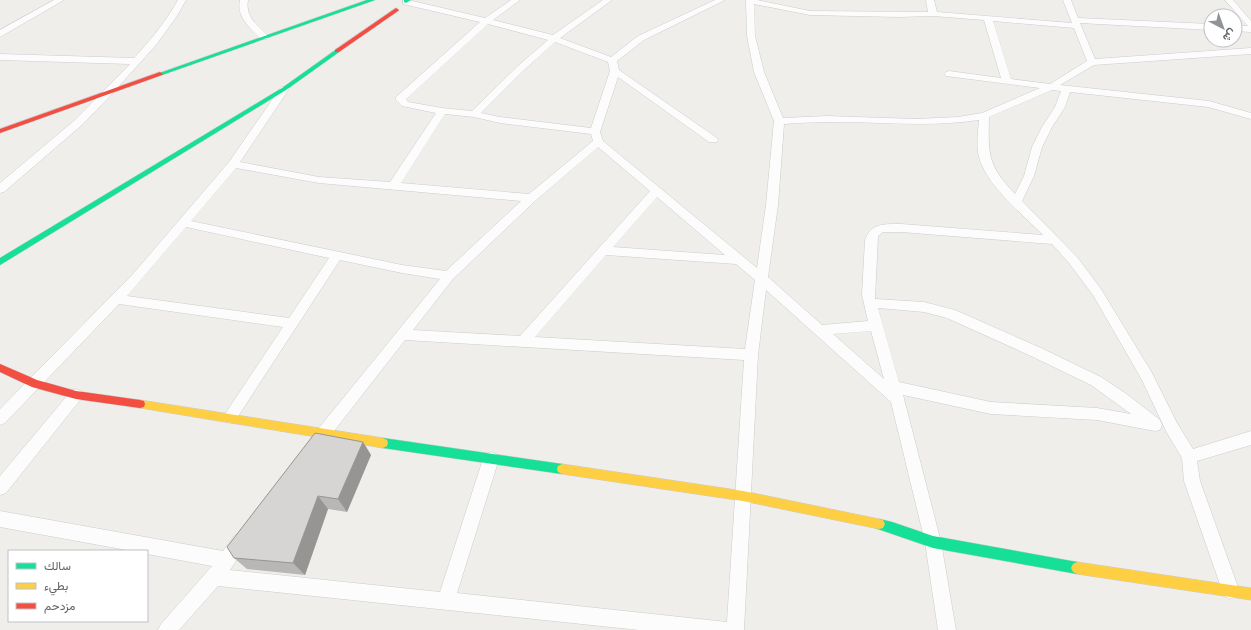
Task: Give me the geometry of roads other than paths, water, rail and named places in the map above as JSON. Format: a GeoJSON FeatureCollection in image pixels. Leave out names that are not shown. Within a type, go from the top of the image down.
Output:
{"type":"FeatureCollection","features":[{"type":"Feature","properties":{"kind":"main road"},"geometry":{"type":"LineString","coordinates":[[0,262],[284,89],[403,6],[407,1]]}},
{"type":"Feature","properties":{"kind":"main road"},"geometry":{"type":"LineString","coordinates":[[363,34],[374,7]]}},
{"type":"Feature","properties":{"kind":"main road"},"geometry":{"type":"LineString","coordinates":[[0,131],[307,22],[374,7],[396,10]]}},
{"type":"Feature","properties":{"kind":"main road"},"geometry":{"type":"LineString","coordinates":[[0,368],[36,384],[76,395],[230,417],[323,434],[744,496],[892,527],[933,542],[1109,574],[1251,594]]}},
{"type":"Feature","properties":{"kind":"street"},"geometry":{"type":"LineString","coordinates":[[0,34],[60,0]]}},
{"type":"Feature","properties":{"kind":"street"},"geometry":{"type":"LineString","coordinates":[[0,189],[79,122],[107,94],[173,16],[182,0]]}},
{"type":"Feature","properties":{"kind":"street"},"geometry":{"type":"LineString","coordinates":[[244,0],[244,13],[249,22],[264,37]]}},
{"type":"Feature","properties":{"kind":"street"},"geometry":{"type":"LineString","coordinates":[[516,0],[486,21],[401,97],[401,100],[405,104],[442,111],[474,114],[597,137],[656,191],[740,260],[820,330],[896,393],[991,408],[1097,414],[1172,428]]}},
{"type":"Feature","properties":{"kind":"street"},"geometry":{"type":"LineString","coordinates":[[474,114],[522,67],[555,38],[608,0]]}},
{"type":"Feature","properties":{"kind":"street"},"geometry":{"type":"LineString","coordinates":[[735,630],[744,496],[751,355],[772,205],[779,121],[759,72],[752,43],[750,0],[810,13],[898,15],[933,14],[1076,23],[1203,27]]}},
{"type":"Feature","properties":{"kind":"street"},"geometry":{"type":"LineString","coordinates":[[930,0],[933,14]]}},
{"type":"Feature","properties":{"kind":"street"},"geometry":{"type":"LineString","coordinates":[[1066,0],[1092,62]]}},
{"type":"Feature","properties":{"kind":"street"},"geometry":{"type":"LineString","coordinates":[[1229,0],[1250,26]]}},
{"type":"Feature","properties":{"kind":"street"},"geometry":{"type":"LineString","coordinates":[[407,1],[555,38],[614,65],[713,140]]}},
{"type":"Feature","properties":{"kind":"street"},"geometry":{"type":"LineString","coordinates":[[313,446],[449,276],[597,137],[614,65],[641,38],[712,1]]}},
{"type":"Feature","properties":{"kind":"street"},"geometry":{"type":"LineString","coordinates":[[988,18],[1007,82]]}},
{"type":"Feature","properties":{"kind":"street"},"geometry":{"type":"LineString","coordinates":[[779,121],[827,118],[916,122],[958,120],[984,116],[1051,87],[1092,62],[1251,51]]}},
{"type":"Feature","properties":{"kind":"street"},"geometry":{"type":"LineString","coordinates":[[0,58],[136,61]]}},
{"type":"Feature","properties":{"kind":"street"},"geometry":{"type":"LineString","coordinates":[[948,74],[1066,89],[1209,104],[1251,116]]}},
{"type":"Feature","properties":{"kind":"street"},"geometry":{"type":"LineString","coordinates":[[0,419],[36,384],[117,298],[183,223],[233,164],[284,89]]}},
{"type":"Feature","properties":{"kind":"street"},"geometry":{"type":"LineString","coordinates":[[1016,200],[1029,176],[1037,147],[1046,127],[1060,107],[1066,89]]}},
{"type":"Feature","properties":{"kind":"street"},"geometry":{"type":"LineString","coordinates":[[394,185],[442,111]]}},
{"type":"Feature","properties":{"kind":"street"},"geometry":{"type":"LineString","coordinates":[[984,116],[983,146],[985,161],[995,178],[1073,260],[1097,292],[1140,363],[1172,428],[1189,457],[1192,481],[1230,590]]}},
{"type":"Feature","properties":{"kind":"street"},"geometry":{"type":"LineString","coordinates":[[233,164],[319,180],[394,185],[531,198]]}},
{"type":"Feature","properties":{"kind":"street"},"geometry":{"type":"LineString","coordinates":[[523,342],[656,191]]}},
{"type":"Feature","properties":{"kind":"street"},"geometry":{"type":"LineString","coordinates":[[183,223],[402,269],[449,276]]}},
{"type":"Feature","properties":{"kind":"street"},"geometry":{"type":"LineString","coordinates":[[947,630],[933,542],[896,393],[869,303],[868,278],[872,234],[875,231],[884,228],[901,228],[1055,240]]}},
{"type":"Feature","properties":{"kind":"street"},"geometry":{"type":"LineString","coordinates":[[602,251],[740,260]]}},
{"type":"Feature","properties":{"kind":"street"},"geometry":{"type":"LineString","coordinates":[[230,417],[337,256]]}},
{"type":"Feature","properties":{"kind":"street"},"geometry":{"type":"LineString","coordinates":[[117,298],[292,323]]}},
{"type":"Feature","properties":{"kind":"street"},"geometry":{"type":"LineString","coordinates":[[869,303],[924,307],[950,314],[1036,352],[1096,381],[1123,399],[1155,425]]}},
{"type":"Feature","properties":{"kind":"street"},"geometry":{"type":"LineString","coordinates":[[820,330],[875,326]]}},
{"type":"Feature","properties":{"kind":"street"},"geometry":{"type":"LineString","coordinates":[[403,335],[751,355]]}},
{"type":"Feature","properties":{"kind":"street"},"geometry":{"type":"LineString","coordinates":[[0,488],[76,395]]}},
{"type":"Feature","properties":{"kind":"street"},"geometry":{"type":"LineString","coordinates":[[1189,457],[1251,438]]}},
{"type":"Feature","properties":{"kind":"street"},"geometry":{"type":"LineString","coordinates":[[446,601],[491,459]]}},
{"type":"Feature","properties":{"kind":"street"},"geometry":{"type":"LineString","coordinates":[[0,519],[226,560]]}},
{"type":"Feature","properties":{"kind":"street"},"geometry":{"type":"LineString","coordinates":[[167,630],[214,577],[251,528]]}},
{"type":"Feature","properties":{"kind":"street"},"geometry":{"type":"LineString","coordinates":[[214,577],[726,630]]}}]}
